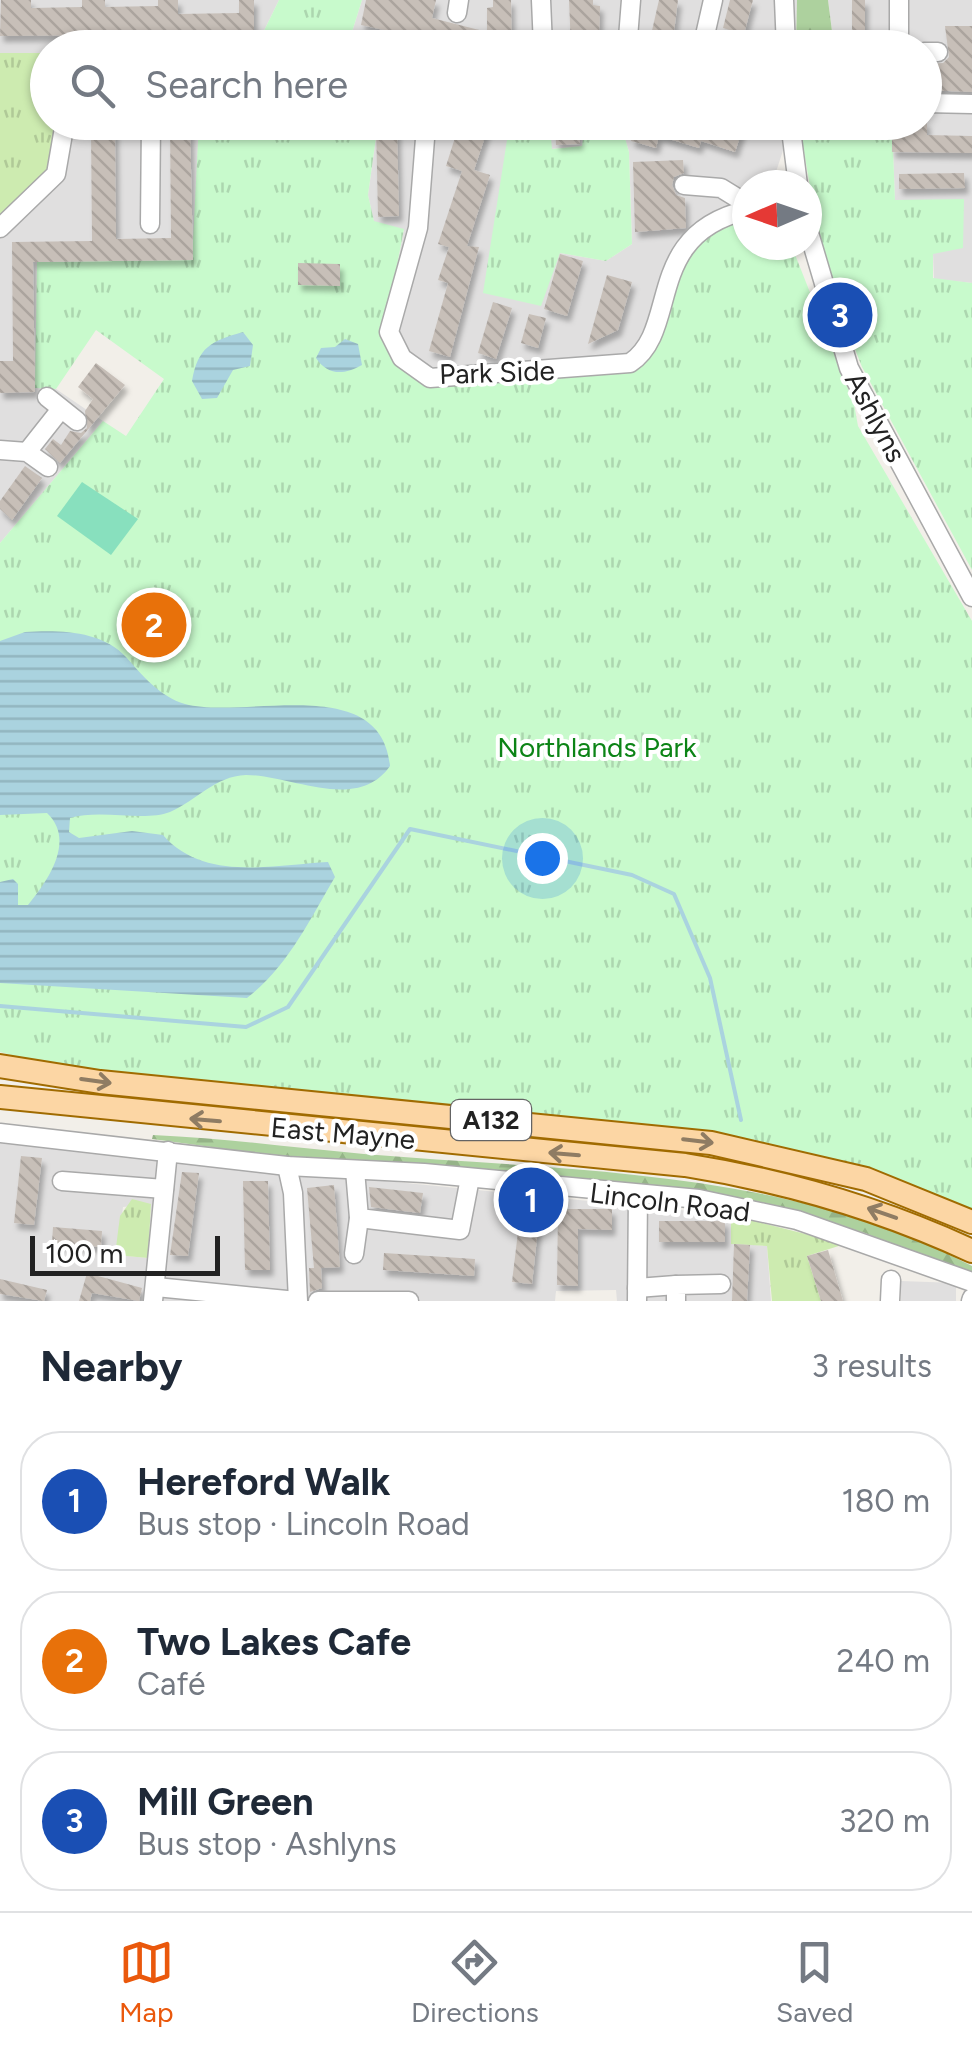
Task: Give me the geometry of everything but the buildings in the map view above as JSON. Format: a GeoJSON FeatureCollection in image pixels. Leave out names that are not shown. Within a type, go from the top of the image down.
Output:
{"type":"FeatureCollection","features":[{"type":"Feature","properties":{"kind":"main road","name":"East Mayne"},"geometry":{"type":"LineString","coordinates":[[0,1066],[100,1082],[711,1142],[866,1179],[972,1222]]}},
{"type":"Feature","properties":{"kind":"main road","name":"East Mayne"},"geometry":{"type":"LineString","coordinates":[[0,1097],[702,1168],[811,1190],[905,1222],[972,1251]]}},
{"type":"Feature","properties":{"kind":"street"},"geometry":{"type":"LineString","coordinates":[[541,0],[543,30]]}},
{"type":"Feature","properties":{"kind":"street"},"geometry":{"type":"LineString","coordinates":[[629,30],[631,0]]}},
{"type":"Feature","properties":{"kind":"street"},"geometry":{"type":"LineString","coordinates":[[706,30],[713,0]]}},
{"type":"Feature","properties":{"kind":"street"},"geometry":{"type":"LineString","coordinates":[[784,0],[785,30]]}},
{"type":"Feature","properties":{"kind":"street"},"geometry":{"type":"LineString","coordinates":[[899,0],[899,30]]}},
{"type":"Feature","properties":{"kind":"street"},"geometry":{"type":"LineString","coordinates":[[942,103],[972,104]]}},
{"type":"Feature","properties":{"kind":"street"},"geometry":{"type":"LineString","coordinates":[[0,228],[56,174],[63,140]]}},
{"type":"Feature","properties":{"kind":"street"},"geometry":{"type":"LineString","coordinates":[[150,224],[151,140]]}},
{"type":"Feature","properties":{"kind":"street","name":"Park Side"},"geometry":{"type":"LineString","coordinates":[[425,140],[418,228],[389,332],[402,358],[430,378],[630,364],[649,344],[670,269],[678,257],[713,224],[732,214]]}},
{"type":"Feature","properties":{"kind":"street"},"geometry":{"type":"LineString","coordinates":[[792,140],[796,170]]}},
{"type":"Feature","properties":{"kind":"street"},"geometry":{"type":"LineString","coordinates":[[684,185],[721,188],[732,196]]}},
{"type":"Feature","properties":{"kind":"street","name":"Ashlyns"},"geometry":{"type":"LineString","coordinates":[[811,260],[849,368],[972,597]]}},
{"type":"Feature","properties":{"kind":"street"},"geometry":{"type":"LineString","coordinates":[[28,452],[54,403],[77,421]]}},
{"type":"Feature","properties":{"kind":"street"},"geometry":{"type":"LineString","coordinates":[[0,450],[28,452],[48,467]]}},
{"type":"Feature","properties":{"kind":"street","name":"Lincoln Road"},"geometry":{"type":"LineString","coordinates":[[0,1134],[287,1166],[699,1199],[796,1220],[972,1282]]}},
{"type":"Feature","properties":{"kind":"street"},"geometry":{"type":"LineString","coordinates":[[168,1151],[154,1294],[297,1301],[293,1194],[287,1166]]}},
{"type":"Feature","properties":{"kind":"street"},"geometry":{"type":"LineString","coordinates":[[354,1254],[359,1218],[356,1170]]}},
{"type":"Feature","properties":{"kind":"street"},"geometry":{"type":"LineString","coordinates":[[359,1218],[460,1230],[470,1178]]}},
{"type":"Feature","properties":{"kind":"street"},"geometry":{"type":"LineString","coordinates":[[62,1181],[164,1190]]}},
{"type":"Feature","properties":{"kind":"street"},"geometry":{"type":"LineString","coordinates":[[638,1194],[637,1294],[676,1293],[720,1284]]}},
{"type":"Feature","properties":{"kind":"street"},"geometry":{"type":"LineString","coordinates":[[890,1301],[891,1280]]}},
{"type":"Feature","properties":{"kind":"street"},"geometry":{"type":"LineString","coordinates":[[318,1301],[410,1301]]}},
{"type":"Feature","properties":{"kind":"shaded area"},"geometry":{"type":"Polygon","coordinates":[[[0,0],[279,0],[264,30],[30,30],[30,53],[0,53],[0,0]]]}},
{"type":"Feature","properties":{"kind":"shaded area"},"geometry":{"type":"Polygon","coordinates":[[[362,0],[797,0],[796,30],[353,30],[362,0]]]}},
{"type":"Feature","properties":{"kind":"shaded area"},"geometry":{"type":"Polygon","coordinates":[[[828,0],[972,0],[972,283],[934,279],[933,253],[895,200],[893,140],[942,140],[942,30],[832,30],[828,0]]]}},
{"type":"Feature","properties":{"kind":"shaded area"},"geometry":{"type":"Polygon","coordinates":[[[52,140],[198,140],[193,260],[37,263],[35,388],[56,389],[103,421],[0,543],[0,228],[52,140]]]}},
{"type":"Feature","properties":{"kind":"shaded area"},"geometry":{"type":"Polygon","coordinates":[[[376,140],[550,140],[560,253],[606,261],[632,244],[625,140],[786,140],[777,170],[732,170],[732,230],[652,352],[439,383],[384,333],[404,230],[374,222],[368,195],[376,140]]]}},
{"type":"Feature","properties":{"kind":"shaded area"},"geometry":{"type":"Polygon","coordinates":[[[550,140],[600,140],[551,149],[550,140]]]}},
{"type":"Feature","properties":{"kind":"shaded area"},"geometry":{"type":"Polygon","coordinates":[[[0,1143],[731,1215],[731,1243],[767,1246],[771,1301],[617,1301],[616,1290],[556,1291],[555,1301],[0,1301],[0,1143]],[[151,1204],[123,1207],[116,1255],[148,1258],[151,1204]]]}},
{"type":"Feature","properties":{"kind":"shaded area"},"geometry":{"type":"Polygon","coordinates":[[[901,1281],[956,1283],[956,1301],[901,1301],[901,1281]]]}},
{"type":"Feature","properties":{"kind":"green space"},"geometry":{"type":"Polygon","coordinates":[[[279,0],[362,0],[353,30],[264,30],[279,0]]]}},
{"type":"Feature","properties":{"kind":"green space"},"geometry":{"type":"Polygon","coordinates":[[[797,0],[828,0],[832,30],[796,30],[797,0]]]}},
{"type":"Feature","properties":{"kind":"green space"},"geometry":{"type":"Polygon","coordinates":[[[0,53],[30,53],[30,140],[60,140],[56,174],[0,228],[0,53]]]}},
{"type":"Feature","properties":{"kind":"green space","name":"Northlands Park"},"geometry":{"type":"Polygon","coordinates":[[[198,140],[376,140],[368,195],[374,221],[404,229],[384,333],[412,374],[634,368],[674,278],[704,239],[732,224],[732,260],[797,260],[854,404],[858,426],[972,621],[972,1211],[807,1154],[709,1133],[56,1067],[0,1052],[0,543],[103,421],[126,436],[164,379],[96,330],[56,389],[35,388],[37,262],[192,260],[198,140]]]}},
{"type":"Feature","properties":{"kind":"green space"},"geometry":{"type":"Polygon","coordinates":[[[507,140],[551,140],[552,149],[582,146],[583,140],[626,140],[632,244],[606,261],[560,253],[541,306],[483,293],[507,140]]]}},
{"type":"Feature","properties":{"kind":"green space"},"geometry":{"type":"Polygon","coordinates":[[[802,140],[893,140],[895,200],[964,199],[963,248],[933,254],[933,278],[972,283],[972,570],[862,367],[825,273],[822,170],[807,170],[802,140]]]}},
{"type":"Feature","properties":{"kind":"green space"},"geometry":{"type":"Polygon","coordinates":[[[82,482],[138,519],[111,555],[57,516],[82,482]]]}},
{"type":"Feature","properties":{"kind":"green space"},"geometry":{"type":"Polygon","coordinates":[[[153,1135],[597,1171],[752,1192],[828,1210],[901,1234],[972,1266],[972,1276],[865,1233],[800,1213],[337,1164],[152,1139],[153,1135]]]}},
{"type":"Feature","properties":{"kind":"green space"},"geometry":{"type":"Polygon","coordinates":[[[132,1199],[151,1204],[148,1258],[115,1255],[120,1216],[132,1199]]]}},
{"type":"Feature","properties":{"kind":"green space"},"geometry":{"type":"Polygon","coordinates":[[[731,1215],[845,1244],[807,1256],[821,1301],[772,1301],[767,1246],[731,1244],[731,1215]]]}},
{"type":"Feature","properties":{"kind":"water"},"geometry":{"type":"Polygon","coordinates":[[[243,332],[253,345],[250,366],[233,370],[217,398],[202,399],[192,381],[202,353],[214,342],[243,332]]]}},
{"type":"Feature","properties":{"kind":"water"},"geometry":{"type":"Polygon","coordinates":[[[345,339],[358,344],[362,365],[349,371],[331,371],[316,358],[321,348],[335,347],[345,339]]]}},
{"type":"Feature","properties":{"kind":"water"},"geometry":{"type":"Polygon","coordinates":[[[25,632],[65,632],[104,641],[159,691],[185,704],[307,705],[337,709],[363,718],[381,737],[390,766],[376,780],[360,787],[342,790],[235,776],[160,815],[70,818],[69,832],[79,838],[132,831],[163,835],[180,850],[219,865],[262,867],[328,862],[335,877],[307,926],[274,972],[247,998],[0,983],[0,882],[13,879],[18,884],[18,905],[28,905],[50,872],[59,848],[59,835],[47,813],[0,815],[0,641],[25,632]]]}},
{"type":"Feature","properties":{"kind":"waterway"},"geometry":{"type":"LineString","coordinates":[[0,1006],[246,1027],[288,1007],[410,829],[632,875],[674,894],[710,978],[741,1120]]}},
{"type":"Feature","properties":{"kind":"place","name":"Mill Green"},"geometry":{"type":"Point","coordinates":[840,315]}},
{"type":"Feature","properties":{"kind":"place","name":"Two Lakes Cafe"},"geometry":{"type":"Point","coordinates":[154,625]}},
{"type":"Feature","properties":{"kind":"place","name":"Hereford Walk"},"geometry":{"type":"Point","coordinates":[531,1200]}}]}
